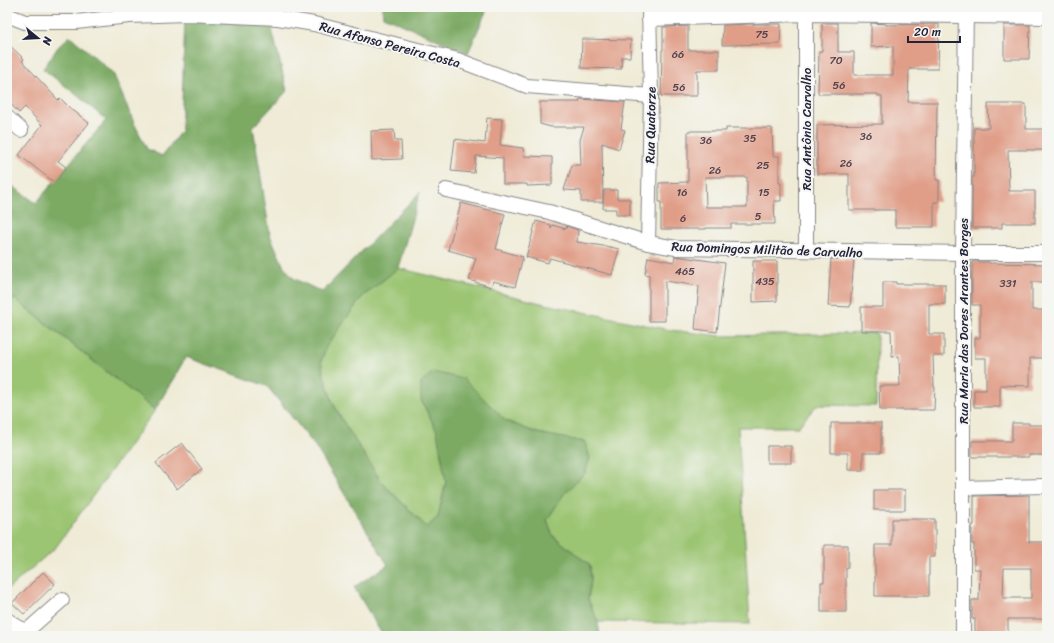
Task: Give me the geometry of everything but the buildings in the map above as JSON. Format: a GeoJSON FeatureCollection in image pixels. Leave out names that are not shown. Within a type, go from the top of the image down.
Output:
{"type":"FeatureCollection","features":[{"type":"Feature","properties":{"kind":"street","name":"Rua Antônio Carvalho"},"geometry":{"type":"LineString","coordinates":[[806,11],[806,250]]}},
{"type":"Feature","properties":{"kind":"street"},"geometry":{"type":"LineString","coordinates":[[649,13],[966,11],[1047,16]]}},
{"type":"Feature","properties":{"kind":"street","name":"Rua Maria das Dores Arantes Borges"},"geometry":{"type":"LineString","coordinates":[[963,636],[963,253],[966,11]]}},
{"type":"Feature","properties":{"kind":"street","name":"Rua Quatorze"},"geometry":{"type":"LineString","coordinates":[[648,242],[651,96],[649,13]]}},
{"type":"Feature","properties":{"kind":"street","name":"Rua Afonso Pereira Costa"},"geometry":{"type":"LineString","coordinates":[[7,15],[25,22],[76,22],[130,16],[186,14],[278,18],[314,24],[458,60],[527,86],[651,96]]}},
{"type":"Feature","properties":{"kind":"street"},"geometry":{"type":"LineString","coordinates":[[7,117],[21,130]]}},
{"type":"Feature","properties":{"kind":"street","name":"Rua Domingos Militão de Carvalho"},"geometry":{"type":"LineString","coordinates":[[446,190],[549,212],[648,242],[676,248],[1047,253]]}},
{"type":"Feature","properties":{"kind":"street"},"geometry":{"type":"LineString","coordinates":[[963,488],[1047,486]]}},
{"type":"Feature","properties":{"kind":"street"},"geometry":{"type":"LineString","coordinates":[[7,620],[21,630],[28,630],[62,600]]}},
{"type":"Feature","properties":{"kind":"green space"},"geometry":{"type":"Polygon","coordinates":[[[382,7],[488,7],[468,53],[383,16],[382,7]]]}},
{"type":"Feature","properties":{"kind":"green space"},"geometry":{"type":"Polygon","coordinates":[[[268,13],[287,91],[253,127],[270,235],[283,265],[293,278],[322,292],[420,192],[398,268],[361,298],[326,347],[321,361],[324,376],[333,403],[342,420],[382,483],[427,527],[438,517],[446,482],[437,431],[421,400],[421,383],[433,372],[464,379],[506,421],[537,433],[585,442],[590,458],[585,473],[564,494],[547,520],[553,536],[590,565],[591,580],[588,599],[598,622],[600,636],[383,636],[354,587],[388,565],[315,446],[267,386],[186,357],[155,410],[15,299],[7,301],[7,182],[36,203],[106,120],[43,69],[58,47],[70,36],[113,73],[134,123],[147,149],[162,156],[181,131],[185,16],[268,13]]]}},
{"type":"Feature","properties":{"kind":"green space"},"geometry":{"type":"Polygon","coordinates":[[[398,268],[545,304],[670,330],[721,336],[877,333],[876,406],[817,405],[798,427],[738,427],[750,624],[598,622],[588,599],[591,580],[590,565],[553,536],[547,520],[564,493],[585,473],[585,442],[537,433],[506,421],[464,379],[421,400],[437,431],[446,482],[438,517],[427,527],[382,483],[342,420],[333,403],[324,376],[321,361],[326,347],[361,298],[398,268]]]}},
{"type":"Feature","properties":{"kind":"green space"},"geometry":{"type":"Polygon","coordinates":[[[15,299],[155,410],[56,547],[8,589],[7,301],[15,299]]]}}]}
